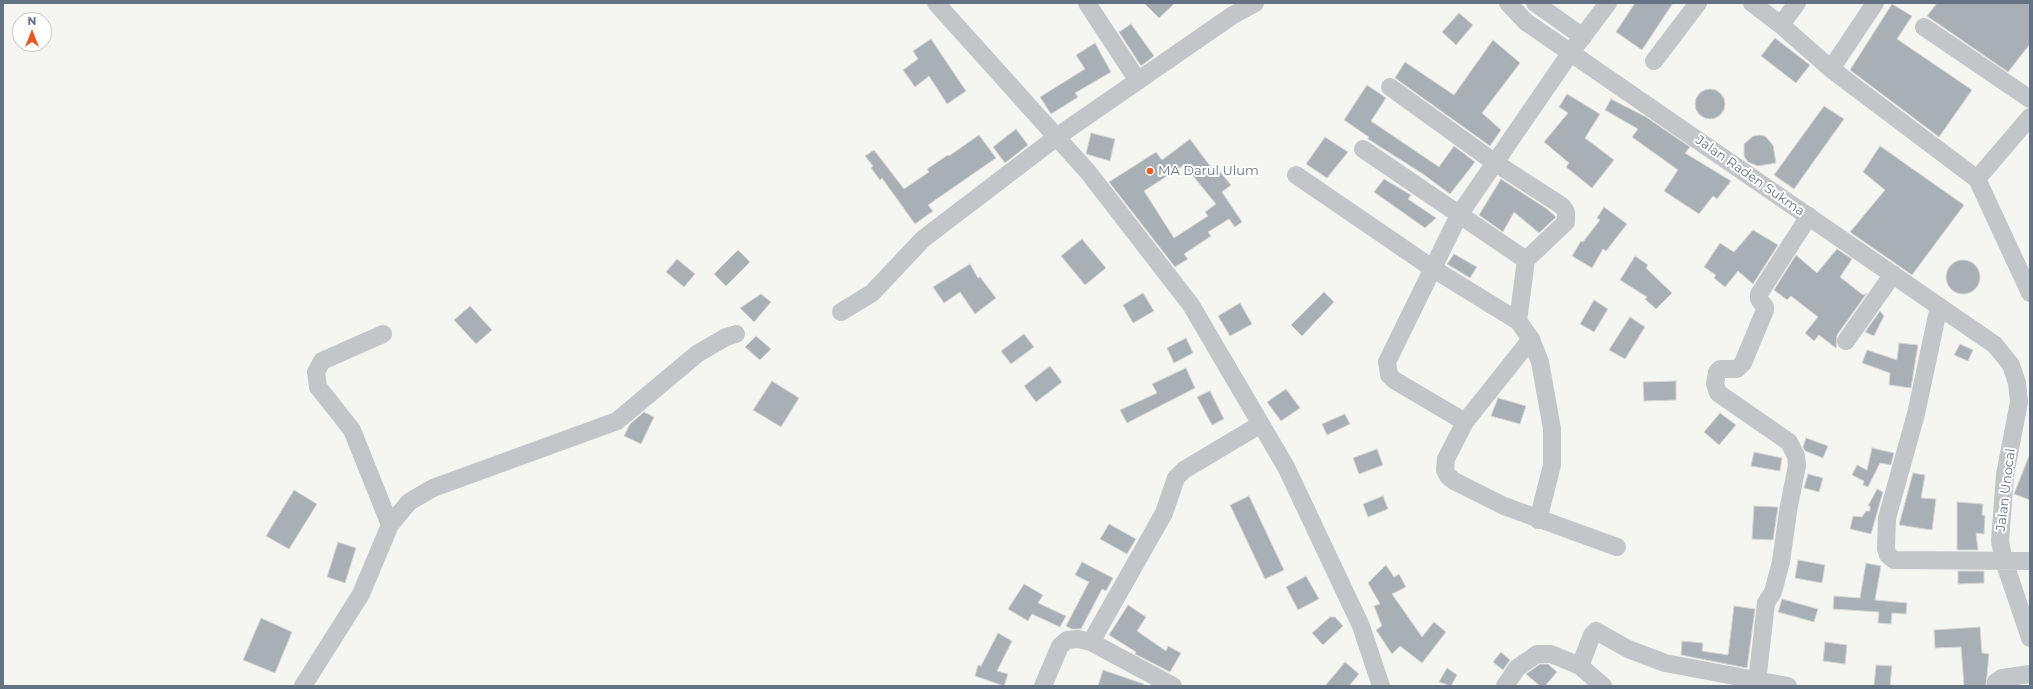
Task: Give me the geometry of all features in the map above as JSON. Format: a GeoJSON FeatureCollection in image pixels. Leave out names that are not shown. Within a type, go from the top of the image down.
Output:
{"type":"FeatureCollection","features":[{"type":"Feature","properties":{"kind":"street"},"geometry":{"type":"LineString","coordinates":[[936,3],[1058,136],[1088,172],[1191,305],[1286,467],[1361,626],[1381,686]]}},
{"type":"Feature","properties":{"kind":"street"},"geometry":{"type":"LineString","coordinates":[[1087,3],[1138,81]]}},
{"type":"Feature","properties":{"kind":"street"},"geometry":{"type":"LineString","coordinates":[[842,312],[872,293],[923,239],[1058,136],[1233,15],[1255,3]]}},
{"type":"Feature","properties":{"kind":"street","name":"Jalan Raden Sukma"},"geometry":{"type":"LineString","coordinates":[[1508,3],[1526,22],[1995,345]]}},
{"type":"Feature","properties":{"kind":"street"},"geometry":{"type":"LineString","coordinates":[[1535,3],[1583,37]]}},
{"type":"Feature","properties":{"kind":"street"},"geometry":{"type":"LineString","coordinates":[[1464,422],[1394,380],[1389,375],[1387,362],[1459,215],[1571,52],[1608,3]]}},
{"type":"Feature","properties":{"kind":"street"},"geometry":{"type":"LineString","coordinates":[[1654,61],[1698,3]]}},
{"type":"Feature","properties":{"kind":"street"},"geometry":{"type":"LineString","coordinates":[[1752,3],[1781,25],[1831,69],[1977,179],[2030,293]]}},
{"type":"Feature","properties":{"kind":"street"},"geometry":{"type":"LineString","coordinates":[[1781,25],[1797,3]]}},
{"type":"Feature","properties":{"kind":"street"},"geometry":{"type":"LineString","coordinates":[[1831,69],[1875,3]]}},
{"type":"Feature","properties":{"kind":"street"},"geometry":{"type":"LineString","coordinates":[[1924,27],[2030,99]]}},
{"type":"Feature","properties":{"kind":"street"},"geometry":{"type":"LineString","coordinates":[[1390,87],[1494,162],[1562,206],[1566,212],[1566,222],[1526,260],[1518,321]]}},
{"type":"Feature","properties":{"kind":"street"},"geometry":{"type":"LineString","coordinates":[[1977,179],[2030,117]]}},
{"type":"Feature","properties":{"kind":"street"},"geometry":{"type":"LineString","coordinates":[[1364,149],[1526,260]]}},
{"type":"Feature","properties":{"kind":"street"},"geometry":{"type":"LineString","coordinates":[[1296,175],[1432,268],[1518,321],[1531,339],[1540,362],[1552,429],[1552,465],[1538,520]]}},
{"type":"Feature","properties":{"kind":"street"},"geometry":{"type":"LineString","coordinates":[[1757,682],[1766,603],[1773,592],[1781,562],[1788,511],[1797,466],[1796,456],[1789,442],[1718,393],[1715,384],[1717,372],[1720,368],[1737,368],[1741,366],[1765,310],[1765,307],[1759,299],[1759,294],[1809,216]]}},
{"type":"Feature","properties":{"kind":"street"},"geometry":{"type":"LineString","coordinates":[[1846,341],[1893,274]]}},
{"type":"Feature","properties":{"kind":"street"},"geometry":{"type":"LineString","coordinates":[[1939,306],[1916,414],[1887,518],[1886,549],[1888,555],[1894,560],[2030,561]]}},
{"type":"Feature","properties":{"kind":"street"},"geometry":{"type":"LineString","coordinates":[[383,334],[322,361],[316,372],[318,387],[352,430],[390,524]]}},
{"type":"Feature","properties":{"kind":"street"},"geometry":{"type":"LineString","coordinates":[[303,686],[361,594],[390,524],[409,502],[433,488],[617,420],[697,354],[726,337],[736,334]]}},
{"type":"Feature","properties":{"kind":"street"},"geometry":{"type":"LineString","coordinates":[[1531,339],[1464,422],[1446,459],[1445,470],[1448,476],[1454,481],[1504,506],[1538,520],[1617,547]]}},
{"type":"Feature","properties":{"kind":"street","name":"Jalan Unocal"},"geometry":{"type":"LineString","coordinates":[[1995,345],[2011,365],[2017,383],[2019,402],[2005,475],[2000,541],[2004,561],[2030,638]]}},
{"type":"Feature","properties":{"kind":"street"},"geometry":{"type":"LineString","coordinates":[[1092,642],[1164,513],[1176,478],[1184,470],[1261,424]]}},
{"type":"Feature","properties":{"kind":"street"},"geometry":{"type":"LineString","coordinates":[[1580,666],[1592,635],[1594,632],[1599,631],[1628,649],[1665,663],[1757,682],[1788,686]]}},
{"type":"Feature","properties":{"kind":"street"},"geometry":{"type":"LineString","coordinates":[[1043,686],[1060,646],[1067,640],[1078,639],[1092,642],[1173,686]]}},
{"type":"Feature","properties":{"kind":"street"},"geometry":{"type":"LineString","coordinates":[[1505,686],[1517,668],[1537,654],[1551,654],[1580,666],[1603,686]]}},
{"type":"Feature","properties":{"kind":"street"},"geometry":{"type":"LineString","coordinates":[[1996,686],[1996,682],[2002,678],[2030,674]]}},
{"type":"Feature","properties":{"kind":"building"},"geometry":{"type":"Polygon","coordinates":[[[1144,3],[1175,3],[1159,18],[1144,3]]]}},
{"type":"Feature","properties":{"kind":"building"},"geometry":{"type":"Polygon","coordinates":[[[1635,3],[1673,3],[1642,50],[1616,32],[1635,3]]]}},
{"type":"Feature","properties":{"kind":"building"},"geometry":{"type":"Polygon","coordinates":[[[1937,3],[2030,3],[2030,44],[2008,72],[1927,16],[1937,3]]]}},
{"type":"Feature","properties":{"kind":"building"},"geometry":{"type":"Polygon","coordinates":[[[1892,4],[1912,16],[1897,39],[1972,90],[1939,137],[1850,70],[1892,4]]]}},
{"type":"Feature","properties":{"kind":"building"},"geometry":{"type":"Polygon","coordinates":[[[1459,13],[1473,25],[1456,45],[1442,32],[1459,13]]]}},
{"type":"Feature","properties":{"kind":"building"},"geometry":{"type":"Polygon","coordinates":[[[1131,24],[1154,56],[1141,66],[1119,32],[1131,24]]]}},
{"type":"Feature","properties":{"kind":"building"},"geometry":{"type":"Polygon","coordinates":[[[1775,38],[1810,65],[1796,83],[1761,56],[1775,38]]]}},
{"type":"Feature","properties":{"kind":"building"},"geometry":{"type":"Polygon","coordinates":[[[931,39],[966,91],[947,104],[929,76],[915,87],[903,70],[918,59],[913,51],[931,39]]]}},
{"type":"Feature","properties":{"kind":"building"},"geometry":{"type":"Polygon","coordinates":[[[1493,40],[1520,63],[1482,113],[1501,130],[1490,146],[1395,78],[1405,62],[1454,95],[1493,40]]]}},
{"type":"Feature","properties":{"kind":"building"},"geometry":{"type":"Polygon","coordinates":[[[1095,43],[1111,72],[1075,93],[1078,97],[1051,114],[1040,97],[1085,69],[1076,55],[1095,43]]]}},
{"type":"Feature","properties":{"kind":"building"},"geometry":{"type":"Polygon","coordinates":[[[1367,85],[1386,98],[1371,121],[1439,167],[1454,146],[1475,162],[1450,194],[1423,174],[1368,139],[1369,137],[1344,120],[1367,85]]]}},
{"type":"Feature","properties":{"kind":"building"},"geometry":{"type":"Polygon","coordinates":[[[1710,89],[1716,90],[1724,98],[1724,110],[1716,118],[1710,119],[1704,118],[1696,110],[1695,104],[1696,98],[1704,90],[1710,89]]]}},
{"type":"Feature","properties":{"kind":"building"},"geometry":{"type":"Polygon","coordinates":[[[1567,94],[1600,114],[1585,138],[1614,160],[1592,188],[1566,167],[1569,163],[1544,142],[1568,113],[1559,107],[1567,94]]]}},
{"type":"Feature","properties":{"kind":"building"},"geometry":{"type":"Polygon","coordinates":[[[1611,99],[1646,117],[1690,147],[1685,153],[1731,181],[1717,199],[1713,196],[1699,214],[1664,191],[1678,170],[1632,137],[1638,129],[1605,110],[1611,99]]]}},
{"type":"Feature","properties":{"kind":"building"},"geometry":{"type":"Polygon","coordinates":[[[1824,106],[1844,119],[1794,189],[1774,175],[1824,106]]]}},
{"type":"Feature","properties":{"kind":"building"},"geometry":{"type":"Polygon","coordinates":[[[1016,129],[1028,145],[1005,163],[993,147],[1016,129]]]}},
{"type":"Feature","properties":{"kind":"building"},"geometry":{"type":"Polygon","coordinates":[[[1091,133],[1115,139],[1110,161],[1086,154],[1091,133]]]}},
{"type":"Feature","properties":{"kind":"building"},"geometry":{"type":"Polygon","coordinates":[[[979,135],[996,158],[928,205],[933,211],[915,224],[882,178],[880,180],[871,168],[873,166],[865,156],[874,150],[904,189],[929,172],[927,169],[979,135]]]}},
{"type":"Feature","properties":{"kind":"building"},"geometry":{"type":"Polygon","coordinates":[[[1753,136],[1765,136],[1773,145],[1776,163],[1758,166],[1748,162],[1744,156],[1744,144],[1753,136]]]}},
{"type":"Feature","properties":{"kind":"building"},"geometry":{"type":"Polygon","coordinates":[[[1325,137],[1348,152],[1327,178],[1306,164],[1325,137]]]}},
{"type":"Feature","properties":{"kind":"building"},"geometry":{"type":"Polygon","coordinates":[[[1190,139],[1213,170],[1216,167],[1231,185],[1222,192],[1242,222],[1235,227],[1229,219],[1208,232],[1211,236],[1184,254],[1188,259],[1175,267],[1109,182],[1156,152],[1162,160],[1190,139]],[[1184,165],[1144,191],[1174,238],[1208,216],[1205,212],[1216,204],[1184,165]]]}},
{"type":"Feature","properties":{"kind":"building"},"geometry":{"type":"Polygon","coordinates":[[[1880,146],[1964,205],[1912,275],[1850,232],[1885,190],[1863,172],[1880,146]]]}},
{"type":"Feature","properties":{"kind":"building"},"geometry":{"type":"Polygon","coordinates":[[[1384,179],[1411,195],[1408,199],[1436,218],[1425,228],[1374,192],[1384,179]]]}},
{"type":"Feature","properties":{"kind":"building"},"geometry":{"type":"Polygon","coordinates":[[[1501,179],[1547,209],[1556,217],[1539,233],[1514,212],[1503,232],[1479,215],[1501,179]]]}},
{"type":"Feature","properties":{"kind":"building"},"geometry":{"type":"Polygon","coordinates":[[[1604,207],[1627,224],[1606,251],[1603,249],[1592,268],[1572,256],[1581,241],[1583,242],[1600,220],[1597,218],[1604,207]]]}},
{"type":"Feature","properties":{"kind":"building"},"geometry":{"type":"Polygon","coordinates":[[[1753,230],[1778,245],[1753,284],[1738,271],[1725,287],[1714,278],[1716,275],[1704,267],[1720,243],[1734,252],[1753,230]]]}},
{"type":"Feature","properties":{"kind":"building"},"geometry":{"type":"Polygon","coordinates":[[[1082,239],[1106,268],[1085,285],[1061,256],[1082,239]]]}},
{"type":"Feature","properties":{"kind":"building"},"geometry":{"type":"Polygon","coordinates":[[[1837,249],[1852,259],[1840,277],[1863,295],[1867,293],[1837,335],[1836,348],[1819,335],[1814,341],[1805,333],[1818,317],[1791,296],[1787,300],[1774,290],[1796,255],[1817,273],[1837,249]]]}},
{"type":"Feature","properties":{"kind":"building"},"geometry":{"type":"Polygon","coordinates":[[[738,250],[750,262],[726,286],[714,274],[738,250]]]}},
{"type":"Feature","properties":{"kind":"building"},"geometry":{"type":"Polygon","coordinates":[[[1454,254],[1477,267],[1470,278],[1447,264],[1454,254]]]}},
{"type":"Feature","properties":{"kind":"building"},"geometry":{"type":"Polygon","coordinates":[[[1635,256],[1648,265],[1646,268],[1672,293],[1656,309],[1645,299],[1647,297],[1620,280],[1635,256]]]}},
{"type":"Feature","properties":{"kind":"building"},"geometry":{"type":"Polygon","coordinates":[[[677,259],[695,274],[684,287],[666,272],[677,259]]]}},
{"type":"Feature","properties":{"kind":"building"},"geometry":{"type":"Polygon","coordinates":[[[1963,260],[1969,261],[1975,265],[1979,271],[1979,283],[1975,289],[1969,293],[1963,294],[1957,293],[1951,289],[1947,283],[1946,277],[1947,271],[1951,265],[1957,261],[1963,260]]]}},
{"type":"Feature","properties":{"kind":"building"},"geometry":{"type":"Polygon","coordinates":[[[970,264],[978,278],[980,277],[996,298],[975,314],[960,292],[944,303],[933,287],[970,264]]]}},
{"type":"Feature","properties":{"kind":"building"},"geometry":{"type":"Polygon","coordinates":[[[1324,292],[1334,302],[1302,336],[1291,325],[1324,292]]]}},
{"type":"Feature","properties":{"kind":"building"},"geometry":{"type":"Polygon","coordinates":[[[1143,293],[1154,311],[1133,323],[1123,305],[1143,293]]]}},
{"type":"Feature","properties":{"kind":"building"},"geometry":{"type":"Polygon","coordinates":[[[761,294],[771,302],[754,322],[740,308],[761,294]]]}},
{"type":"Feature","properties":{"kind":"building"},"geometry":{"type":"Polygon","coordinates":[[[1594,300],[1608,309],[1594,332],[1580,324],[1594,300]]]}},
{"type":"Feature","properties":{"kind":"building"},"geometry":{"type":"Polygon","coordinates":[[[1240,303],[1252,324],[1230,336],[1218,316],[1240,303]]]}},
{"type":"Feature","properties":{"kind":"building"},"geometry":{"type":"Polygon","coordinates":[[[470,306],[492,330],[476,344],[454,320],[470,306]]]}},
{"type":"Feature","properties":{"kind":"building"},"geometry":{"type":"Polygon","coordinates":[[[1880,311],[1884,316],[1874,336],[1865,332],[1880,311]]]}},
{"type":"Feature","properties":{"kind":"building"},"geometry":{"type":"Polygon","coordinates":[[[1630,317],[1645,327],[1625,359],[1609,350],[1630,317]]]}},
{"type":"Feature","properties":{"kind":"building"},"geometry":{"type":"Polygon","coordinates":[[[1024,334],[1034,347],[1011,364],[1001,351],[1024,334]]]}},
{"type":"Feature","properties":{"kind":"building"},"geometry":{"type":"Polygon","coordinates":[[[756,336],[771,349],[760,360],[745,347],[756,336]]]}},
{"type":"Feature","properties":{"kind":"building"},"geometry":{"type":"Polygon","coordinates":[[[1186,338],[1193,353],[1174,363],[1167,348],[1186,338]]]}},
{"type":"Feature","properties":{"kind":"building"},"geometry":{"type":"Polygon","coordinates":[[[1899,343],[1918,345],[1911,388],[1889,385],[1890,373],[1862,363],[1867,350],[1897,360],[1899,343]]]}},
{"type":"Feature","properties":{"kind":"building"},"geometry":{"type":"Polygon","coordinates":[[[1960,344],[1973,350],[1968,361],[1954,355],[1960,344]]]}},
{"type":"Feature","properties":{"kind":"building"},"geometry":{"type":"Polygon","coordinates":[[[1050,366],[1062,382],[1036,402],[1024,386],[1050,366]]]}},
{"type":"Feature","properties":{"kind":"building"},"geometry":{"type":"Polygon","coordinates":[[[1186,368],[1195,388],[1127,423],[1120,410],[1157,393],[1152,384],[1186,368]]]}},
{"type":"Feature","properties":{"kind":"building"},"geometry":{"type":"Polygon","coordinates":[[[772,381],[799,398],[781,427],[753,410],[772,381]]]}},
{"type":"Feature","properties":{"kind":"building"},"geometry":{"type":"Polygon","coordinates":[[[1676,381],[1676,400],[1644,401],[1643,382],[1676,381]]]}},
{"type":"Feature","properties":{"kind":"building"},"geometry":{"type":"Polygon","coordinates":[[[1286,389],[1300,408],[1281,421],[1267,402],[1286,389]]]}},
{"type":"Feature","properties":{"kind":"building"},"geometry":{"type":"Polygon","coordinates":[[[1210,391],[1224,419],[1212,425],[1197,397],[1210,391]]]}},
{"type":"Feature","properties":{"kind":"building"},"geometry":{"type":"Polygon","coordinates":[[[1498,398],[1526,406],[1520,424],[1491,416],[1498,398]]]}},
{"type":"Feature","properties":{"kind":"building"},"geometry":{"type":"Polygon","coordinates":[[[644,412],[654,417],[641,444],[624,436],[630,424],[644,412]]]}},
{"type":"Feature","properties":{"kind":"building"},"geometry":{"type":"Polygon","coordinates":[[[1720,413],[1736,425],[1719,445],[1704,432],[1720,413]]]}},
{"type":"Feature","properties":{"kind":"building"},"geometry":{"type":"Polygon","coordinates":[[[1345,414],[1350,424],[1327,435],[1322,424],[1345,414]]]}},
{"type":"Feature","properties":{"kind":"building"},"geometry":{"type":"Polygon","coordinates":[[[1806,438],[1828,446],[1823,458],[1805,451],[1803,447],[1806,438]]]}},
{"type":"Feature","properties":{"kind":"building"},"geometry":{"type":"Polygon","coordinates":[[[1872,448],[1894,453],[1891,465],[1880,463],[1868,487],[1863,485],[1864,481],[1852,475],[1857,465],[1867,470],[1872,448]]]}},
{"type":"Feature","properties":{"kind":"building"},"geometry":{"type":"Polygon","coordinates":[[[1377,449],[1383,465],[1359,474],[1353,458],[1377,449]]]}},
{"type":"Feature","properties":{"kind":"building"},"geometry":{"type":"Polygon","coordinates":[[[1754,452],[1782,458],[1780,471],[1751,466],[1754,452]]]}},
{"type":"Feature","properties":{"kind":"building"},"geometry":{"type":"Polygon","coordinates":[[[2030,456],[2030,500],[2014,494],[2030,456]]]}},
{"type":"Feature","properties":{"kind":"building"},"geometry":{"type":"Polygon","coordinates":[[[1913,473],[1925,475],[1921,498],[1936,499],[1932,530],[1899,525],[1913,473]]]}},
{"type":"Feature","properties":{"kind":"building"},"geometry":{"type":"Polygon","coordinates":[[[1808,474],[1823,478],[1819,492],[1804,488],[1808,474]]]}},
{"type":"Feature","properties":{"kind":"building"},"geometry":{"type":"Polygon","coordinates":[[[1877,489],[1883,492],[1871,534],[1850,529],[1853,516],[1862,517],[1866,511],[1870,511],[1870,506],[1868,506],[1877,489]]]}},
{"type":"Feature","properties":{"kind":"building"},"geometry":{"type":"Polygon","coordinates":[[[294,490],[317,504],[289,549],[266,536],[294,490]]]}},
{"type":"Feature","properties":{"kind":"building"},"geometry":{"type":"Polygon","coordinates":[[[1249,496],[1284,570],[1265,579],[1230,505],[1249,496]]]}},
{"type":"Feature","properties":{"kind":"building"},"geometry":{"type":"Polygon","coordinates":[[[1383,496],[1388,509],[1368,517],[1363,504],[1383,496]]]}},
{"type":"Feature","properties":{"kind":"building"},"geometry":{"type":"Polygon","coordinates":[[[1957,502],[1983,504],[1982,515],[1985,516],[1984,534],[1976,533],[1978,550],[1957,550],[1957,502]]]}},
{"type":"Feature","properties":{"kind":"building"},"geometry":{"type":"Polygon","coordinates":[[[1754,506],[1778,507],[1773,540],[1752,539],[1754,506]]]}},
{"type":"Feature","properties":{"kind":"building"},"geometry":{"type":"Polygon","coordinates":[[[1109,524],[1136,539],[1127,554],[1100,539],[1109,524]]]}},
{"type":"Feature","properties":{"kind":"building"},"geometry":{"type":"Polygon","coordinates":[[[338,542],[356,548],[345,583],[327,577],[338,542]]]}},
{"type":"Feature","properties":{"kind":"building"},"geometry":{"type":"Polygon","coordinates":[[[1798,560],[1825,565],[1822,583],[1795,578],[1798,560]]]}},
{"type":"Feature","properties":{"kind":"building"},"geometry":{"type":"Polygon","coordinates":[[[1082,562],[1113,578],[1106,591],[1102,589],[1081,629],[1072,629],[1066,626],[1089,582],[1075,575],[1082,562]]]}},
{"type":"Feature","properties":{"kind":"building"},"geometry":{"type":"Polygon","coordinates":[[[1866,563],[1881,566],[1875,600],[1907,603],[1906,614],[1892,613],[1891,624],[1878,623],[1879,612],[1833,609],[1834,596],[1860,598],[1866,563]]]}},
{"type":"Feature","properties":{"kind":"building"},"geometry":{"type":"Polygon","coordinates":[[[1386,565],[1394,577],[1399,574],[1406,587],[1392,594],[1422,637],[1434,622],[1446,632],[1422,663],[1400,646],[1392,654],[1376,630],[1382,626],[1374,606],[1380,604],[1368,583],[1386,565]]]}},
{"type":"Feature","properties":{"kind":"building"},"geometry":{"type":"Polygon","coordinates":[[[1958,571],[1984,571],[1984,583],[1958,584],[1958,571]]]}},
{"type":"Feature","properties":{"kind":"building"},"geometry":{"type":"Polygon","coordinates":[[[1306,576],[1319,599],[1298,610],[1286,587],[1306,576]]]}},
{"type":"Feature","properties":{"kind":"building"},"geometry":{"type":"Polygon","coordinates":[[[1024,584],[1043,595],[1038,603],[1066,616],[1060,627],[1032,614],[1028,621],[1008,609],[1024,584]]]}},
{"type":"Feature","properties":{"kind":"building"},"geometry":{"type":"Polygon","coordinates":[[[1782,599],[1818,609],[1814,622],[1778,612],[1782,599]]]}},
{"type":"Feature","properties":{"kind":"building"},"geometry":{"type":"Polygon","coordinates":[[[1128,605],[1146,617],[1137,631],[1166,651],[1168,646],[1181,653],[1170,672],[1135,654],[1136,652],[1109,635],[1128,605]]]}},
{"type":"Feature","properties":{"kind":"building"},"geometry":{"type":"Polygon","coordinates":[[[1734,606],[1755,609],[1747,668],[1681,655],[1682,641],[1703,643],[1702,651],[1728,655],[1734,606]]]}},
{"type":"Feature","properties":{"kind":"building"},"geometry":{"type":"Polygon","coordinates":[[[1330,617],[1335,617],[1343,626],[1323,645],[1312,633],[1330,617]]]}},
{"type":"Feature","properties":{"kind":"building"},"geometry":{"type":"Polygon","coordinates":[[[261,618],[292,632],[275,673],[243,660],[261,618]]]}},
{"type":"Feature","properties":{"kind":"building"},"geometry":{"type":"Polygon","coordinates":[[[1980,627],[1982,653],[1989,654],[1986,686],[1964,686],[1961,647],[1935,648],[1934,630],[1980,627]]]}},
{"type":"Feature","properties":{"kind":"building"},"geometry":{"type":"Polygon","coordinates":[[[998,633],[1012,641],[997,671],[1008,674],[1004,686],[975,676],[978,665],[981,666],[998,633]]]}},
{"type":"Feature","properties":{"kind":"building"},"geometry":{"type":"Polygon","coordinates":[[[1825,642],[1847,645],[1845,664],[1823,661],[1825,642]]]}},
{"type":"Feature","properties":{"kind":"building"},"geometry":{"type":"Polygon","coordinates":[[[1501,652],[1510,660],[1503,670],[1493,662],[1501,652]]]}},
{"type":"Feature","properties":{"kind":"building"},"geometry":{"type":"Polygon","coordinates":[[[1345,662],[1359,674],[1349,686],[1325,686],[1345,662]]]}},
{"type":"Feature","properties":{"kind":"building"},"geometry":{"type":"Polygon","coordinates":[[[1540,664],[1548,664],[1557,672],[1545,686],[1540,686],[1526,674],[1540,664]]]}},
{"type":"Feature","properties":{"kind":"building"},"geometry":{"type":"Polygon","coordinates":[[[1876,665],[1892,666],[1890,686],[1874,686],[1876,665]]]}},
{"type":"Feature","properties":{"kind":"building"},"geometry":{"type":"Polygon","coordinates":[[[1447,668],[1457,675],[1451,686],[1439,682],[1447,668]]]}},
{"type":"Feature","properties":{"kind":"building"},"geometry":{"type":"Polygon","coordinates":[[[1103,670],[1144,684],[1144,686],[1098,686],[1103,670]]]}},
{"type":"Feature","properties":{"kind":"place","name":"MA Darul Ulum"},"geometry":{"type":"Point","coordinates":[1150,171]}}]}
